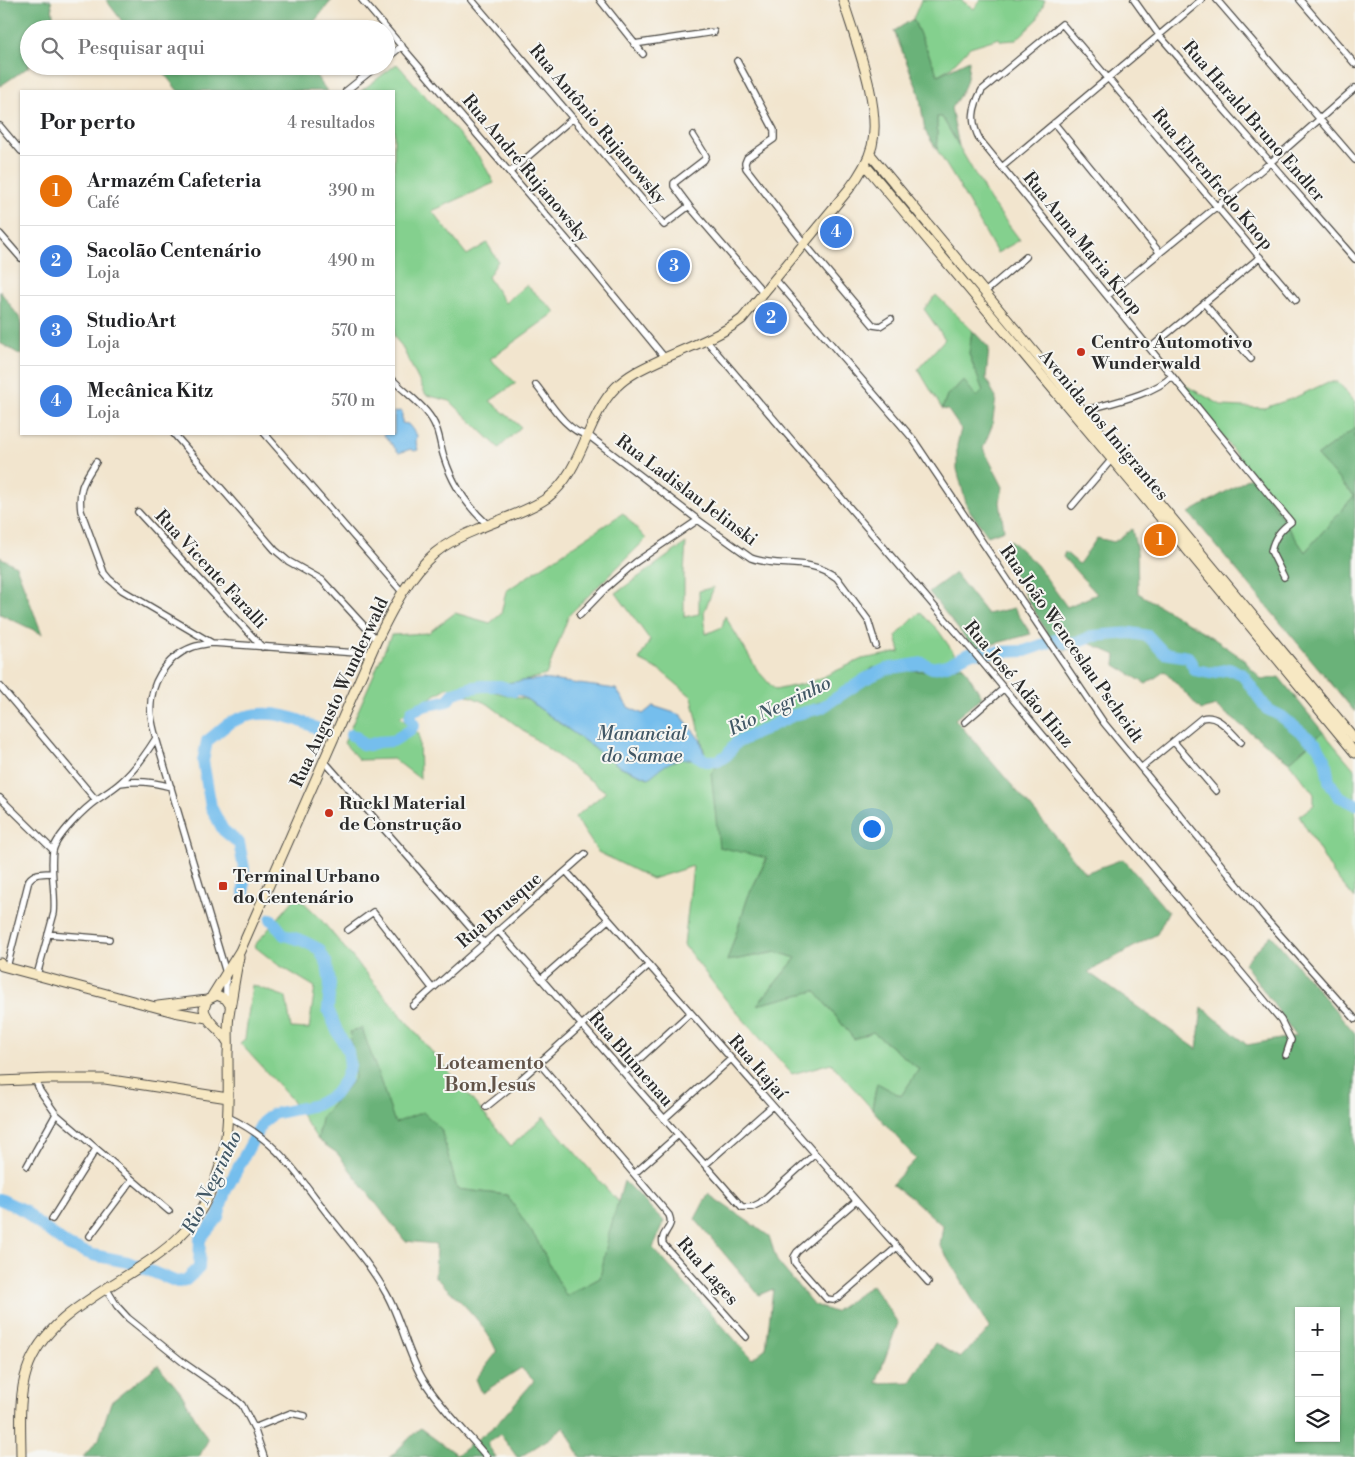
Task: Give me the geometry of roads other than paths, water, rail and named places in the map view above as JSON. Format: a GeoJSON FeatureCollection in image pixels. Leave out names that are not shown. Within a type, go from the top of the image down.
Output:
{"type":"FeatureCollection","features":[{"type":"Feature","properties":{"kind":"main road","name":"Rua Augusto Wunderwald"},"geometry":{"type":"LineString","coordinates":[[209,998],[240,951],[378,640],[403,593],[424,565],[437,551],[457,538],[535,505],[556,490],[570,470],[604,403],[618,385],[633,373],[723,332],[742,320],[849,189],[865,165],[870,154],[874,128],[872,103],[843,0]]}},
{"type":"Feature","properties":{"kind":"main road","name":"Avenida dos Imigrantes"},"geometry":{"type":"LineString","coordinates":[[870,154],[945,252]]}},
{"type":"Feature","properties":{"kind":"main road","name":"Avenida dos Imigrantes"},"geometry":{"type":"LineString","coordinates":[[865,165],[945,252],[1084,411],[1241,601],[1355,753]]}},
{"type":"Feature","properties":{"kind":"main road","name":"Avenida dos Imigrantes"},"geometry":{"type":"LineString","coordinates":[[981,294],[1112,460],[1225,595],[1355,739]]}},
{"type":"Feature","properties":{"kind":"main road"},"geometry":{"type":"LineString","coordinates":[[1136,488],[1142,486],[1153,494]]}},
{"type":"Feature","properties":{"kind":"main road"},"geometry":{"type":"LineString","coordinates":[[1171,529],[1181,537],[1185,533]]}},
{"type":"Feature","properties":{"kind":"main road"},"geometry":{"type":"LineString","coordinates":[[1225,595],[1225,591],[1228,589],[1241,601]]}},
{"type":"Feature","properties":{"kind":"main road","name":"Rua Augusto Wunderwald"},"geometry":{"type":"LineString","coordinates":[[21,1457],[23,1390],[26,1372],[34,1352],[51,1330],[80,1307],[181,1236],[194,1222],[217,1177],[224,1158],[228,1117],[228,1002],[240,951]]}},
{"type":"Feature","properties":{"kind":"main road"},"geometry":{"type":"LineString","coordinates":[[2,965],[209,1020],[221,1022],[229,1016]]}},
{"type":"Feature","properties":{"kind":"main road"},"geometry":{"type":"LineString","coordinates":[[151,1006],[209,998],[217,995],[228,1002]]}},
{"type":"Feature","properties":{"kind":"main road"},"geometry":{"type":"LineString","coordinates":[[209,998],[204,1009],[209,1020],[224,1035],[229,1044]]}},
{"type":"Feature","properties":{"kind":"main road"},"geometry":{"type":"LineString","coordinates":[[0,1081],[105,1079],[228,1098]]}},
{"type":"Feature","properties":{"kind":"street","name":"Rua André Rujanowsky"},"geometry":{"type":"LineString","coordinates":[[362,0],[379,20]]}},
{"type":"Feature","properties":{"kind":"street","name":"Rua Antônio Rujanowsky"},"geometry":{"type":"LineString","coordinates":[[472,0],[664,225],[688,206],[764,293]]}},
{"type":"Feature","properties":{"kind":"street"},"geometry":{"type":"LineString","coordinates":[[600,0],[643,54]]}},
{"type":"Feature","properties":{"kind":"street","name":"Rua Harald Bruno Endler"},"geometry":{"type":"LineString","coordinates":[[1134,0],[1159,34],[1355,259]]}},
{"type":"Feature","properties":{"kind":"street"},"geometry":{"type":"LineString","coordinates":[[1002,167],[1201,0]]}},
{"type":"Feature","properties":{"kind":"street"},"geometry":{"type":"LineString","coordinates":[[1217,0],[1355,160]]}},
{"type":"Feature","properties":{"kind":"street"},"geometry":{"type":"LineString","coordinates":[[1300,0],[1355,64]]}},
{"type":"Feature","properties":{"kind":"street","name":"Rua Ehrenfredo Knop"},"geometry":{"type":"LineString","coordinates":[[972,112],[982,90],[1062,24],[1296,300]]}},
{"type":"Feature","properties":{"kind":"street"},"geometry":{"type":"LineString","coordinates":[[634,44],[714,32]]}},
{"type":"Feature","properties":{"kind":"street","name":"Rua André Rujanowsky"},"geometry":{"type":"LineString","coordinates":[[395,38],[665,358]]}},
{"type":"Feature","properties":{"kind":"street"},"geometry":{"type":"LineString","coordinates":[[395,52],[402,46]]}},
{"type":"Feature","properties":{"kind":"street"},"geometry":{"type":"LineString","coordinates":[[737,61],[775,135],[774,138],[747,158],[746,168],[873,326],[880,326],[891,319]]}},
{"type":"Feature","properties":{"kind":"street"},"geometry":{"type":"LineString","coordinates":[[347,90],[366,75]]}},
{"type":"Feature","properties":{"kind":"street"},"geometry":{"type":"LineString","coordinates":[[1107,296],[1271,162],[1355,88]]}},
{"type":"Feature","properties":{"kind":"street","name":"Rua Anna Maria Knop"},"geometry":{"type":"LineString","coordinates":[[972,112],[973,124],[980,140],[1291,522],[1281,529],[1273,540],[1271,551],[1284,577]]}},
{"type":"Feature","properties":{"kind":"street"},"geometry":{"type":"LineString","coordinates":[[510,172],[573,118]]}},
{"type":"Feature","properties":{"kind":"street"},"geometry":{"type":"LineString","coordinates":[[1054,123],[1160,253]]}},
{"type":"Feature","properties":{"kind":"street"},"geometry":{"type":"LineString","coordinates":[[0,126],[20,149]]}},
{"type":"Feature","properties":{"kind":"street"},"geometry":{"type":"LineString","coordinates":[[688,206],[674,186],[674,183],[704,160],[706,156],[693,135]]}},
{"type":"Feature","properties":{"kind":"street"},"geometry":{"type":"LineString","coordinates":[[0,234],[20,257]]}},
{"type":"Feature","properties":{"kind":"street"},"geometry":{"type":"LineString","coordinates":[[981,294],[1026,257]]}},
{"type":"Feature","properties":{"kind":"street"},"geometry":{"type":"LineString","coordinates":[[1150,348],[1260,258]]}},
{"type":"Feature","properties":{"kind":"street","name":"Rua João Wenceslau Pscheidt"},"geometry":{"type":"LineString","coordinates":[[776,279],[913,439],[1104,723],[1265,918],[1355,1018]]}},
{"type":"Feature","properties":{"kind":"street"},"geometry":{"type":"LineString","coordinates":[[1204,304],[1251,359]]}},
{"type":"Feature","properties":{"kind":"street","name":"Rua José Adão Hinz"},"geometry":{"type":"LineString","coordinates":[[706,340],[976,655],[1281,1020],[1291,1040],[1286,1055]]}},
{"type":"Feature","properties":{"kind":"street"},"geometry":{"type":"LineString","coordinates":[[1084,411],[1150,390],[1166,382],[1172,376]]}},
{"type":"Feature","properties":{"kind":"street"},"geometry":{"type":"LineString","coordinates":[[395,382],[428,413],[434,423],[453,480],[466,501],[488,525]]}},
{"type":"Feature","properties":{"kind":"street","name":"Rua Ladislau Jelinski"},"geometry":{"type":"LineString","coordinates":[[536,385],[570,427],[581,434],[588,435],[698,520],[751,558],[798,563],[822,569],[837,578],[868,620],[876,646]]}},
{"type":"Feature","properties":{"kind":"street"},"geometry":{"type":"LineString","coordinates":[[175,435],[275,550],[288,561],[322,580],[378,640]]}},
{"type":"Feature","properties":{"kind":"street"},"geometry":{"type":"LineString","coordinates":[[267,435],[403,593]]}},
{"type":"Feature","properties":{"kind":"street"},"geometry":{"type":"LineString","coordinates":[[1072,506],[1112,460]]}},
{"type":"Feature","properties":{"kind":"street"},"geometry":{"type":"LineString","coordinates":[[96,462],[82,485],[80,502],[81,511],[104,573],[108,579],[122,590],[212,643]]}},
{"type":"Feature","properties":{"kind":"street","name":"Rua Vicente Faralli"},"geometry":{"type":"LineString","coordinates":[[138,512],[262,647]]}},
{"type":"Feature","properties":{"kind":"street"},"geometry":{"type":"LineString","coordinates":[[580,615],[606,588],[636,562],[698,520]]}},
{"type":"Feature","properties":{"kind":"street"},"geometry":{"type":"LineString","coordinates":[[228,1002],[226,973],[156,738],[151,715],[151,699],[155,685],[160,674],[180,654],[193,647],[212,643],[372,654]]}},
{"type":"Feature","properties":{"kind":"street"},"geometry":{"type":"LineString","coordinates":[[0,686],[96,800]]}},
{"type":"Feature","properties":{"kind":"street"},"geometry":{"type":"LineString","coordinates":[[965,722],[1003,689]]}},
{"type":"Feature","properties":{"kind":"street"},"geometry":{"type":"LineString","coordinates":[[1141,768],[1202,718],[1208,716],[1217,719],[1241,742]]}},
{"type":"Feature","properties":{"kind":"street"},"geometry":{"type":"LineString","coordinates":[[37,975],[55,904],[52,873],[53,850],[70,826],[96,800],[120,783],[148,751],[156,738]]}},
{"type":"Feature","properties":{"kind":"street"},"geometry":{"type":"LineString","coordinates":[[1174,742],[1216,791]]}},
{"type":"Feature","properties":{"kind":"street"},"geometry":{"type":"LineString","coordinates":[[324,762],[484,943]]}},
{"type":"Feature","properties":{"kind":"street"},"geometry":{"type":"LineString","coordinates":[[120,783],[133,780],[171,787]]}},
{"type":"Feature","properties":{"kind":"street"},"geometry":{"type":"LineString","coordinates":[[0,798],[53,850]]}},
{"type":"Feature","properties":{"kind":"street","name":"Rua Brusque"},"geometry":{"type":"LineString","coordinates":[[413,1006],[585,854]]}},
{"type":"Feature","properties":{"kind":"street","name":"Rua Itajaí"},"geometry":{"type":"LineString","coordinates":[[566,871],[928,1282]]}},
{"type":"Feature","properties":{"kind":"street"},"geometry":{"type":"LineString","coordinates":[[2,965],[30,880],[37,874],[52,873]]}},
{"type":"Feature","properties":{"kind":"street"},"geometry":{"type":"LineString","coordinates":[[348,930],[373,912],[432,988]]}},
{"type":"Feature","properties":{"kind":"street"},"geometry":{"type":"LineString","coordinates":[[541,979],[608,920]]}},
{"type":"Feature","properties":{"kind":"street","name":"Rua Blumenau"},"geometry":{"type":"LineString","coordinates":[[498,930],[742,1207],[752,1207],[760,1203],[815,1154]]}},
{"type":"Feature","properties":{"kind":"street"},"geometry":{"type":"LineString","coordinates":[[48,934],[109,939]]}},
{"type":"Feature","properties":{"kind":"street"},"geometry":{"type":"LineString","coordinates":[[486,1108],[649,965]]}},
{"type":"Feature","properties":{"kind":"street"},"geometry":{"type":"LineString","coordinates":[[624,1073],[690,1012]]}},
{"type":"Feature","properties":{"kind":"street"},"geometry":{"type":"LineString","coordinates":[[664,1119],[731,1059]]}},
{"type":"Feature","properties":{"kind":"street"},"geometry":{"type":"LineString","coordinates":[[539,1063],[634,1174],[678,1135]]}},
{"type":"Feature","properties":{"kind":"street"},"geometry":{"type":"LineString","coordinates":[[35,1079],[40,1091],[56,1114],[169,1211]]}},
{"type":"Feature","properties":{"kind":"street"},"geometry":{"type":"LineString","coordinates":[[705,1165],[772,1106]]}},
{"type":"Feature","properties":{"kind":"street"},"geometry":{"type":"LineString","coordinates":[[27,1166],[56,1114]]}},
{"type":"Feature","properties":{"kind":"street"},"geometry":{"type":"LineString","coordinates":[[228,1117],[251,1130],[277,1149],[368,1264],[396,1312],[417,1368],[424,1381],[486,1457]]}},
{"type":"Feature","properties":{"kind":"street"},"geometry":{"type":"LineString","coordinates":[[52,1218],[96,1149]]}},
{"type":"Feature","properties":{"kind":"street","name":"Rua Lages"},"geometry":{"type":"LineString","coordinates":[[634,1174],[669,1215],[672,1224],[663,1236],[663,1244],[746,1337]]}},
{"type":"Feature","properties":{"kind":"street"},"geometry":{"type":"LineString","coordinates":[[90,1236],[132,1180]]}},
{"type":"Feature","properties":{"kind":"street"},"geometry":{"type":"LineString","coordinates":[[856,1201],[797,1252],[794,1258],[795,1263],[827,1299],[833,1300],[839,1297],[897,1247]]}},
{"type":"Feature","properties":{"kind":"street"},"geometry":{"type":"LineString","coordinates":[[106,1288],[117,1306],[128,1318],[184,1363],[233,1396],[242,1405],[254,1428],[264,1457]]}},
{"type":"Feature","properties":{"kind":"street"},"geometry":{"type":"LineString","coordinates":[[254,1428],[291,1413],[305,1416]]}},
{"type":"Feature","properties":{"kind":"water"},"geometry":{"type":"Polygon","coordinates":[[[395,412],[402,412],[402,423],[408,424],[417,435],[418,450],[414,451],[411,449],[399,453],[384,435],[395,435],[395,412]]]}},
{"type":"Feature","properties":{"kind":"water","name":"Manancial do Samae"},"geometry":{"type":"Polygon","coordinates":[[[543,679],[616,689],[628,707],[643,714],[653,706],[681,715],[701,741],[706,761],[681,759],[674,761],[649,778],[619,766],[528,700],[499,686],[512,682],[543,679]]]}},
{"type":"Feature","properties":{"kind":"waterway","name":"Rio Negrinho"},"geometry":{"type":"LineString","coordinates":[[691,752],[706,761],[718,761],[727,755],[736,743],[794,715],[821,708],[865,679],[886,669],[923,663],[932,668],[947,665],[970,653],[1025,651],[1056,640],[1064,643],[1079,642],[1093,636],[1131,633],[1148,636],[1164,653],[1188,657],[1195,670],[1211,673],[1229,669],[1242,674],[1267,709],[1281,716],[1317,745],[1325,759],[1329,781],[1338,796],[1355,804]]}},
{"type":"Feature","properties":{"kind":"waterway","name":"Rio Negrinho"},"geometry":{"type":"LineString","coordinates":[[351,735],[355,736],[362,744],[369,745],[393,741],[409,731],[414,725],[410,718],[412,711],[427,705],[447,701],[454,693],[482,686],[500,686],[514,691]]}},
{"type":"Feature","properties":{"kind":"waterway","name":"Rio Negrinho"},"geometry":{"type":"LineString","coordinates":[[244,897],[244,868],[239,843],[223,830],[211,807],[203,761],[207,741],[228,724],[251,715],[274,714],[286,716],[320,730]]}},
{"type":"Feature","properties":{"kind":"waterway","name":"Rio Negrinho"},"geometry":{"type":"LineString","coordinates":[[0,1199],[25,1211],[36,1222],[69,1246],[93,1255],[128,1262],[177,1282],[186,1280],[199,1268],[200,1239],[218,1217],[225,1192],[262,1123],[273,1114],[316,1105],[334,1095],[345,1080],[350,1065],[348,1051],[328,1009],[330,984],[327,964],[319,949],[301,940],[284,935],[271,919]]}},
{"type":"Feature","properties":{"kind":"place","name":"Mecânica Kitz"},"geometry":{"type":"Point","coordinates":[836,232]}},
{"type":"Feature","properties":{"kind":"place","name":"StudioArt"},"geometry":{"type":"Point","coordinates":[674,266]}},
{"type":"Feature","properties":{"kind":"place","name":"Sacolão Centenário"},"geometry":{"type":"Point","coordinates":[771,318]}},
{"type":"Feature","properties":{"kind":"place","name":"Centro Automotivo Wunderwald"},"geometry":{"type":"Point","coordinates":[1081,352]}},
{"type":"Feature","properties":{"kind":"place","name":"Armazém Cafeteria"},"geometry":{"type":"Point","coordinates":[1160,540]}},
{"type":"Feature","properties":{"kind":"place","name":"Ruckl Material de Construção"},"geometry":{"type":"Point","coordinates":[329,813]}},
{"type":"Feature","properties":{"kind":"place","name":"Terminal Urbano do Centenário"},"geometry":{"type":"Point","coordinates":[223,886]}},
{"type":"Feature","properties":{"kind":"district","name":"Loteamento Bom Jesus"},"geometry":{"type":"Point","coordinates":[490,1073]}}]}
